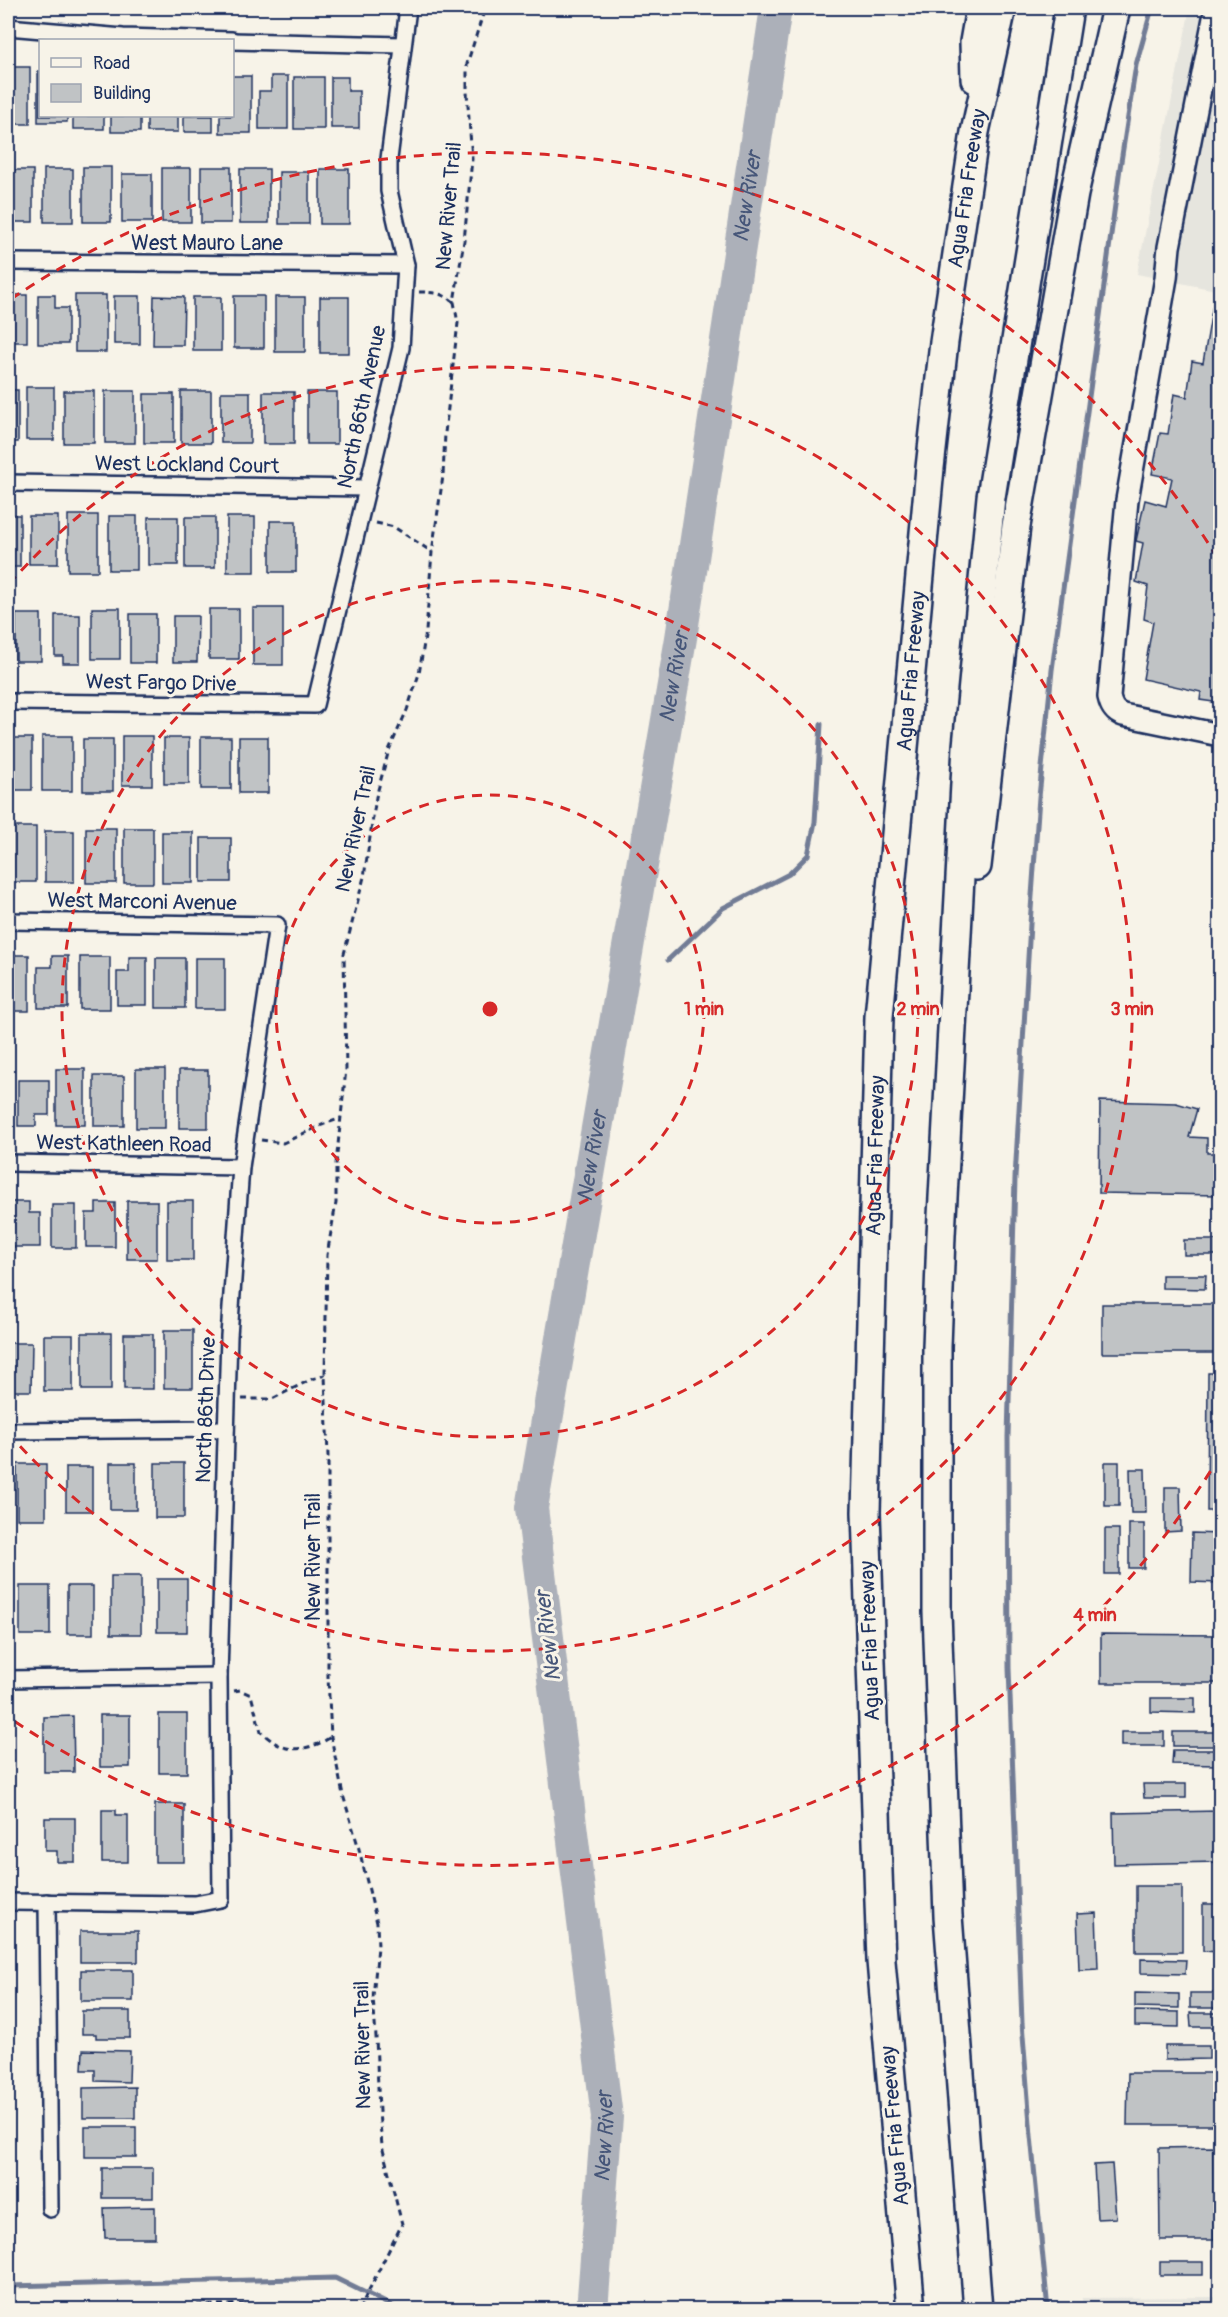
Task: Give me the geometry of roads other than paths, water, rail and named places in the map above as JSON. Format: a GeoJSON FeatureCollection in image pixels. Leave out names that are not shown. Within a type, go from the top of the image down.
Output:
{"type":"FeatureCollection","features":[{"type":"Feature","properties":{"kind":"highway"},"geometry":{"type":"LineString","coordinates":[[975,132],[975,42],[980,8]]}},
{"type":"Feature","properties":{"kind":"highway","name":"Agua Fria Freeway"},"geometry":{"type":"LineString","coordinates":[[911,2310],[881,1961],[866,1512],[879,1017],[944,342],[975,132],[1002,8]]}},
{"type":"Feature","properties":{"kind":"highway"},"geometry":{"type":"LineString","coordinates":[[978,2310],[948,1916],[937,1612],[937,1347],[967,746],[991,497],[1069,8]]}},
{"type":"Feature","properties":{"kind":"highway"},"geometry":{"type":"LineString","coordinates":[[946,1151],[1016,526],[1074,194],[1116,8]]}},
{"type":"Feature","properties":{"kind":"street","name":"North 86th Avenue"},"geometry":{"type":"LineString","coordinates":[[315,705],[401,348],[406,265],[389,191],[389,159],[408,8]]}},
{"type":"Feature","properties":{"kind":"street"},"geometry":{"type":"LineString","coordinates":[[1216,8],[1169,247],[1166,278],[1127,500],[1108,697],[1117,713],[1221,735]]}},
{"type":"Feature","properties":{"kind":"street"},"geometry":{"type":"LineString","coordinates":[[8,27],[123,38],[178,39]]}},
{"type":"Feature","properties":{"kind":"street"},"geometry":{"type":"LineString","coordinates":[[234,40],[402,45]]}},
{"type":"Feature","properties":{"kind":"street","name":"West Mauro Lane"},"geometry":{"type":"LineString","coordinates":[[8,262],[406,265]]}},
{"type":"Feature","properties":{"kind":"street","name":"West Lockland Court"},"geometry":{"type":"LineString","coordinates":[[8,483],[366,488]]}},
{"type":"Feature","properties":{"kind":"street","name":"West Fargo Drive"},"geometry":{"type":"LineString","coordinates":[[8,702],[315,705]]}},
{"type":"Feature","properties":{"kind":"street","name":"West Marconi Avenue"},"geometry":{"type":"LineString","coordinates":[[8,921],[277,925]]}},
{"type":"Feature","properties":{"kind":"street","name":"North 86th Drive"},"geometry":{"type":"LineString","coordinates":[[47,1902],[195,1904],[221,1899],[219,1676],[229,1336],[241,1167],[277,925]]}},
{"type":"Feature","properties":{"kind":"street","name":"West Kathleen Road"},"geometry":{"type":"LineString","coordinates":[[8,1163],[241,1167]]}},
{"type":"Feature","properties":{"kind":"street"},"geometry":{"type":"LineString","coordinates":[[8,1431],[226,1429]]}},
{"type":"Feature","properties":{"kind":"street"},"geometry":{"type":"LineString","coordinates":[[8,1679],[219,1676]]}},
{"type":"Feature","properties":{"kind":"street"},"geometry":{"type":"LineString","coordinates":[[8,1902],[47,1902],[50,2209]]}},
{"type":"Feature","properties":{"kind":"waterway","name":"New River"},"geometry":{"type":"LineString","coordinates":[[592,2310],[607,2117],[532,1508],[681,638],[776,8]]}},
{"type":"Feature","properties":{"kind":"waterway"},"geometry":{"type":"LineString","coordinates":[[1048,2310],[1022,2023],[1009,1668],[1008,1437],[1015,1178],[1039,797],[1052,670],[1120,168],[1136,65],[1152,8]]}},
{"type":"Feature","properties":{"kind":"waterway"},"geometry":{"type":"LineString","coordinates":[[668,960],[723,908],[789,874],[808,855],[815,822],[821,724]]}},
{"type":"Feature","properties":{"kind":"waterway"},"geometry":{"type":"LineString","coordinates":[[8,2286],[335,2278],[400,2310]]}}]}
